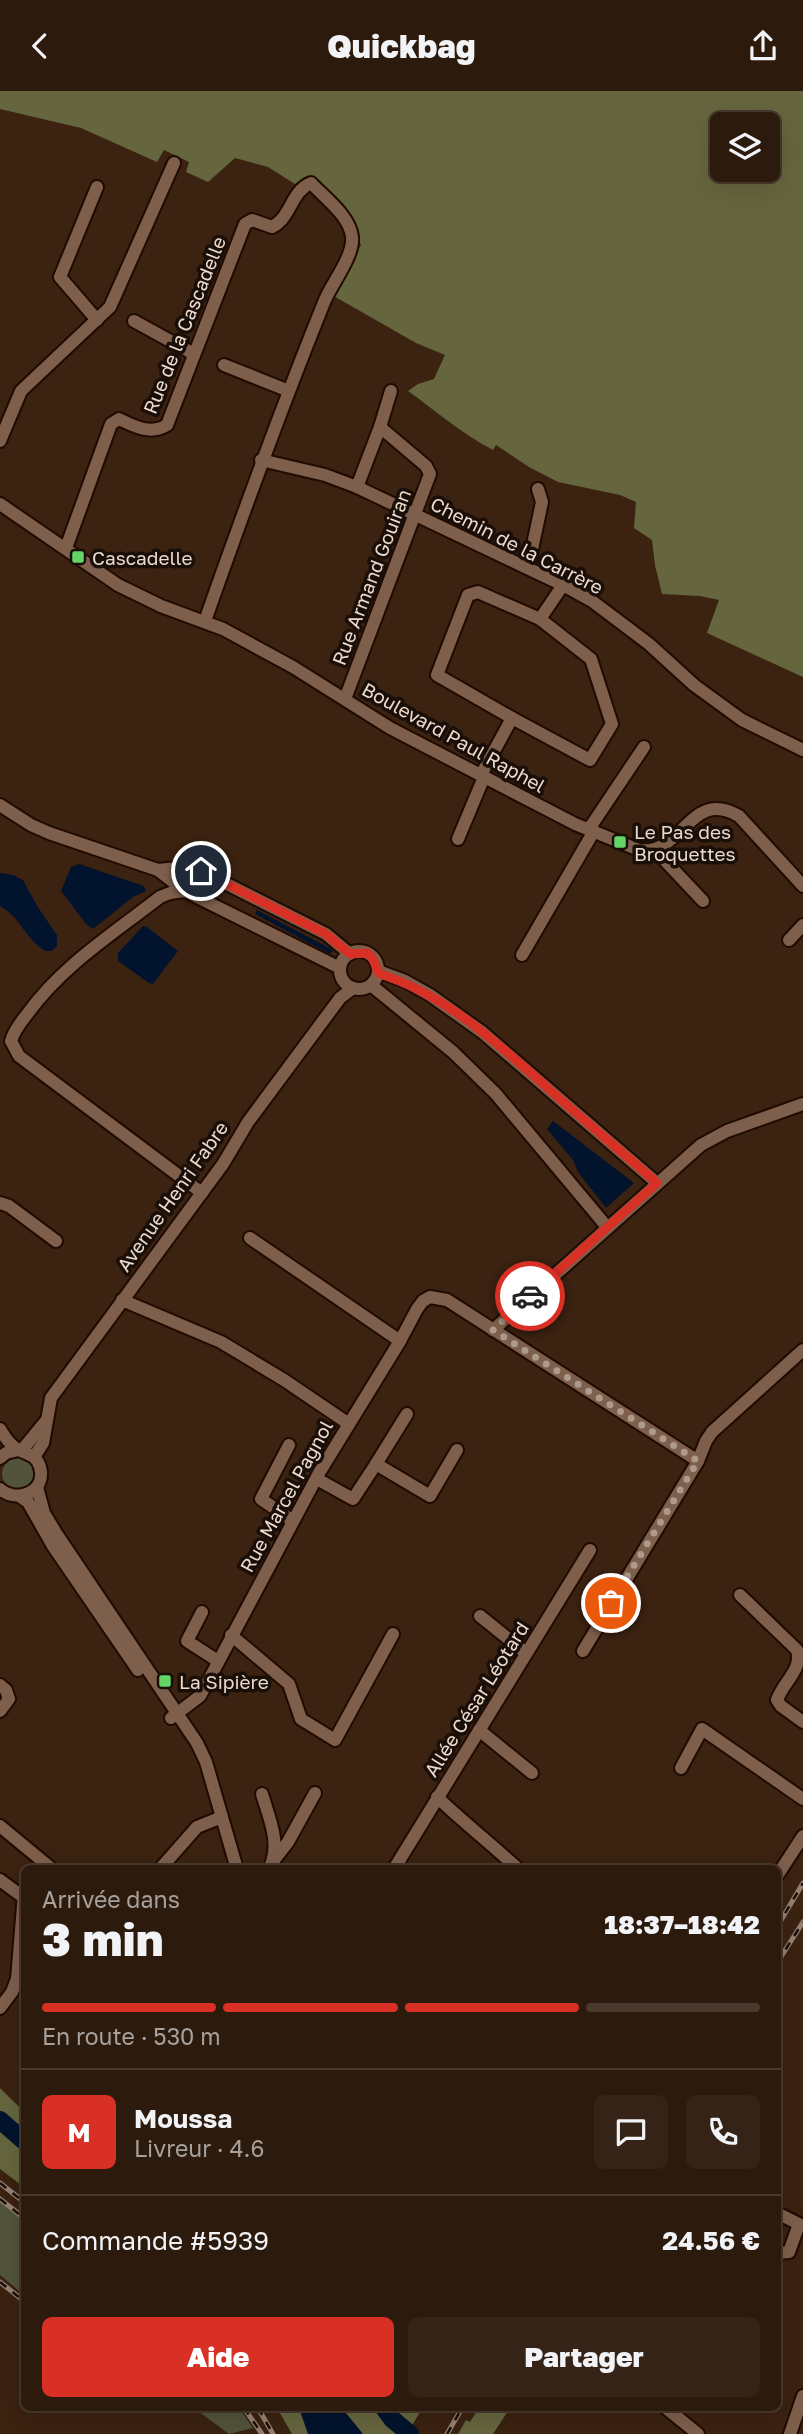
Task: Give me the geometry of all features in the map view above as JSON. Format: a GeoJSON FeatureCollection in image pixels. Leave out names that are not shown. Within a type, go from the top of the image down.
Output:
{"type":"FeatureCollection","features":[{"type":"Feature","properties":{"kind":"street"},"geometry":{"type":"LineString","coordinates":[[0,441],[21,391],[110,307],[174,163]]}},
{"type":"Feature","properties":{"kind":"street","name":"Rue de la Cascadelle"},"geometry":{"type":"LineString","coordinates":[[66,548],[111,424],[120,419],[146,431],[158,431],[167,425],[245,225],[252,220],[272,227],[280,223],[302,187],[311,183],[346,219],[352,235],[352,247],[327,296],[289,391]]}},
{"type":"Feature","properties":{"kind":"street"},"geometry":{"type":"LineString","coordinates":[[97,187],[60,277],[97,320]]}},
{"type":"Feature","properties":{"kind":"street"},"geometry":{"type":"LineString","coordinates":[[134,321],[194,353]]}},
{"type":"Feature","properties":{"kind":"street"},"geometry":{"type":"LineString","coordinates":[[205,621],[261,460],[289,391],[223,365]]}},
{"type":"Feature","properties":{"kind":"street"},"geometry":{"type":"LineString","coordinates":[[357,487],[391,391]]}},
{"type":"Feature","properties":{"kind":"street","name":"Rue Armand Gouiran"},"geometry":{"type":"LineString","coordinates":[[345,699],[430,474],[426,466],[380,427]]}},
{"type":"Feature","properties":{"kind":"street","name":"Chemin de la Carrère"},"geometry":{"type":"LineString","coordinates":[[261,460],[325,475],[357,487],[563,585],[592,601],[649,644],[694,685],[742,720],[803,750]]}},
{"type":"Feature","properties":{"kind":"street"},"geometry":{"type":"LineString","coordinates":[[527,568],[542,502],[538,489]]}},
{"type":"Feature","properties":{"kind":"street","name":"Boulevard Paul Raphel"},"geometry":{"type":"LineString","coordinates":[[0,504],[118,585],[249,642],[390,728],[591,830],[639,850],[655,850]]}},
{"type":"Feature","properties":{"kind":"street"},"geometry":{"type":"LineString","coordinates":[[541,619],[563,585]]}},
{"type":"Feature","properties":{"kind":"street"},"geometry":{"type":"LineString","coordinates":[[478,592],[541,619],[591,659],[612,724],[590,760],[437,675],[468,596],[478,592]]}},
{"type":"Feature","properties":{"kind":"street"},"geometry":{"type":"LineString","coordinates":[[458,839],[483,776],[512,718]]}},
{"type":"Feature","properties":{"kind":"street"},"geometry":{"type":"LineString","coordinates":[[522,955],[591,830],[644,747]]}},
{"type":"Feature","properties":{"kind":"street"},"geometry":{"type":"LineString","coordinates":[[0,804],[40,829],[158,870],[184,891],[359,989],[371,985],[378,971],[375,961],[367,953],[350,954],[345,957],[345,979]]}},
{"type":"Feature","properties":{"kind":"street"},"geometry":{"type":"LineString","coordinates":[[704,901],[655,850],[663,847],[688,823],[708,809],[727,809],[739,816],[803,886]]}},
{"type":"Feature","properties":{"kind":"street"},"geometry":{"type":"LineString","coordinates":[[158,870],[194,869],[326,934],[350,954]]}},
{"type":"Feature","properties":{"kind":"street"},"geometry":{"type":"LineString","coordinates":[[184,891],[183,878],[194,869]]}},
{"type":"Feature","properties":{"kind":"street"},"geometry":{"type":"LineString","coordinates":[[184,891],[160,897],[60,975],[14,1032],[11,1041],[19,1056],[202,1193]]}},
{"type":"Feature","properties":{"kind":"street"},"geometry":{"type":"LineString","coordinates":[[789,940],[803,925]]}},
{"type":"Feature","properties":{"kind":"street"},"geometry":{"type":"LineString","coordinates":[[378,971],[405,981],[430,995],[482,1032],[657,1183]]}},
{"type":"Feature","properties":{"kind":"street","name":"Avenue Henri Fabre"},"geometry":{"type":"LineString","coordinates":[[34,1457],[43,1443],[51,1398],[223,1164],[248,1122],[340,998],[345,979]]}},
{"type":"Feature","properties":{"kind":"street"},"geometry":{"type":"LineString","coordinates":[[371,985],[430,1032],[496,1094],[607,1227]]}},
{"type":"Feature","properties":{"kind":"street"},"geometry":{"type":"LineString","coordinates":[[698,1461],[493,1330],[691,1153],[714,1137],[803,1104]]}},
{"type":"Feature","properties":{"kind":"street"},"geometry":{"type":"LineString","coordinates":[[0,1203],[9,1206],[55,1241]]}},
{"type":"Feature","properties":{"kind":"street"},"geometry":{"type":"LineString","coordinates":[[250,1238],[400,1341]]}},
{"type":"Feature","properties":{"kind":"street","name":"Rue Marcel Pagnol"},"geometry":{"type":"LineString","coordinates":[[174,1716],[200,1696],[293,1521],[420,1304],[430,1297],[447,1300],[493,1330]]}},
{"type":"Feature","properties":{"kind":"street"},"geometry":{"type":"LineString","coordinates":[[122,1300],[221,1342],[349,1424]]}},
{"type":"Feature","properties":{"kind":"street"},"geometry":{"type":"LineString","coordinates":[[583,1651],[698,1461],[708,1436],[803,1350]]}},
{"type":"Feature","properties":{"kind":"street"},"geometry":{"type":"LineString","coordinates":[[317,1479],[353,1499],[407,1414]]}},
{"type":"Feature","properties":{"kind":"street","name":"Avenue Henri Fabre"},"geometry":{"type":"LineString","coordinates":[[20,1450],[46,1422]]}},
{"type":"Feature","properties":{"kind":"street"},"geometry":{"type":"LineString","coordinates":[[0,1429],[20,1450],[34,1457],[41,1468],[37,1487],[27,1495],[7,1495]]}},
{"type":"Feature","properties":{"kind":"street"},"geometry":{"type":"LineString","coordinates":[[289,1445],[261,1499],[293,1521]]}},
{"type":"Feature","properties":{"kind":"street"},"geometry":{"type":"LineString","coordinates":[[0,1458],[6,1453],[20,1450]]}},
{"type":"Feature","properties":{"kind":"street"},"geometry":{"type":"LineString","coordinates":[[376,1464],[430,1496],[457,1450]]}},
{"type":"Feature","properties":{"kind":"street"},"geometry":{"type":"LineString","coordinates":[[37,1487],[44,1513],[174,1716]]}},
{"type":"Feature","properties":{"kind":"street"},"geometry":{"type":"LineString","coordinates":[[7,1495],[27,1502],[174,1716],[197,1743],[206,1762],[227,1865]]}},
{"type":"Feature","properties":{"kind":"street","name":"Allée César Léotard"},"geometry":{"type":"LineString","coordinates":[[396,1865],[590,1550]]}},
{"type":"Feature","properties":{"kind":"street"},"geometry":{"type":"LineString","coordinates":[[740,1595],[801,1656],[799,1669],[779,1692],[777,1700],[803,1722]]}},
{"type":"Feature","properties":{"kind":"street"},"geometry":{"type":"LineString","coordinates":[[202,1612],[187,1641],[218,1661]]}},
{"type":"Feature","properties":{"kind":"street"},"geometry":{"type":"LineString","coordinates":[[480,1616],[526,1653]]}},
{"type":"Feature","properties":{"kind":"street"},"geometry":{"type":"LineString","coordinates":[[231,1635],[289,1684],[301,1719],[335,1740],[393,1634]]}},
{"type":"Feature","properties":{"kind":"street"},"geometry":{"type":"LineString","coordinates":[[0,1685],[6,1690],[9,1699],[0,1711]]}},
{"type":"Feature","properties":{"kind":"street"},"geometry":{"type":"LineString","coordinates":[[681,1768],[702,1729],[803,1799]]}},
{"type":"Feature","properties":{"kind":"street"},"geometry":{"type":"LineString","coordinates":[[479,1730],[532,1773]]}},
{"type":"Feature","properties":{"kind":"street"},"geometry":{"type":"LineString","coordinates":[[272,1865],[315,1793]]}},
{"type":"Feature","properties":{"kind":"street"},"geometry":{"type":"LineString","coordinates":[[262,1794],[275,1842],[272,1865]]}},
{"type":"Feature","properties":{"kind":"street"},"geometry":{"type":"LineString","coordinates":[[437,1797],[514,1865]]}},
{"type":"Feature","properties":{"kind":"street"},"geometry":{"type":"LineString","coordinates":[[164,1865],[197,1827],[218,1819]]}},
{"type":"Feature","properties":{"kind":"street"},"geometry":{"type":"LineString","coordinates":[[218,1819],[235,1865]]}},
{"type":"Feature","properties":{"kind":"street"},"geometry":{"type":"LineString","coordinates":[[0,1826],[46,1865]]}},
{"type":"Feature","properties":{"kind":"street"},"geometry":{"type":"LineString","coordinates":[[781,1870],[803,1836]]}},
{"type":"Feature","properties":{"kind":"street"},"geometry":{"type":"LineString","coordinates":[[0,1880],[21,1893]]}},
{"type":"Feature","properties":{"kind":"street"},"geometry":{"type":"LineString","coordinates":[[0,2008],[18,1979],[21,1937]]}},
{"type":"Feature","properties":{"kind":"street"},"geometry":{"type":"LineString","coordinates":[[781,2215],[799,2224],[789,2252],[781,2253]]}},
{"type":"Feature","properties":{"kind":"street"},"geometry":{"type":"LineString","coordinates":[[790,2434],[803,2396]]}},
{"type":"Feature","properties":{"kind":"street"},"geometry":{"type":"LineString","coordinates":[[670,2411],[698,2434]]}},
{"type":"Feature","properties":{"kind":"green space"},"geometry":{"type":"Polygon","coordinates":[[[0,91],[803,91],[803,677],[707,633],[719,600],[662,594],[652,540],[634,528],[636,502],[620,495],[558,482],[496,445],[493,450],[482,444],[408,391],[418,384],[434,379],[445,355],[416,343],[332,295],[361,245],[347,212],[310,176],[295,184],[268,167],[235,158],[208,182],[186,172],[189,162],[164,150],[157,162],[81,128],[0,109],[0,91]]]}},
{"type":"Feature","properties":{"kind":"green space"},"geometry":{"type":"Polygon","coordinates":[[[18,1458],[29,1463],[34,1474],[29,1485],[18,1490],[7,1485],[2,1474],[7,1463],[18,1458]]]}},
{"type":"Feature","properties":{"kind":"green space"},"geometry":{"type":"Polygon","coordinates":[[[0,2088],[21,2109],[21,2185],[0,2169],[0,2088]]]}},
{"type":"Feature","properties":{"kind":"green space"},"geometry":{"type":"Polygon","coordinates":[[[0,2201],[21,2218],[21,2292],[0,2275],[0,2201]]]}},
{"type":"Feature","properties":{"kind":"green space"},"geometry":{"type":"Polygon","coordinates":[[[198,2411],[241,2411],[253,2428],[229,2434],[198,2411]]]}},
{"type":"Feature","properties":{"kind":"green space"},"geometry":{"type":"Polygon","coordinates":[[[279,2411],[420,2412],[407,2434],[292,2434],[279,2411]]]}},
{"type":"Feature","properties":{"kind":"green space"},"geometry":{"type":"Polygon","coordinates":[[[477,2411],[508,2411],[493,2434],[458,2434],[466,2420],[470,2422],[477,2411]]]}},
{"type":"Feature","properties":{"kind":"water"},"geometry":{"type":"Polygon","coordinates":[[[79,864],[144,886],[146,891],[133,897],[93,929],[86,924],[61,891],[71,867],[79,864]]]}},
{"type":"Feature","properties":{"kind":"water"},"geometry":{"type":"Polygon","coordinates":[[[0,873],[23,880],[57,935],[57,946],[52,951],[39,947],[13,916],[0,906],[0,873]]]}},
{"type":"Feature","properties":{"kind":"water"},"geometry":{"type":"Polygon","coordinates":[[[257,910],[333,950],[330,954],[255,914],[257,910]]]}},
{"type":"Feature","properties":{"kind":"water"},"geometry":{"type":"Polygon","coordinates":[[[143,926],[178,951],[153,984],[118,961],[118,953],[143,926]]]}},
{"type":"Feature","properties":{"kind":"water"},"geometry":{"type":"Polygon","coordinates":[[[553,1121],[634,1183],[606,1208],[578,1172],[573,1160],[547,1129],[553,1121]]]}},
{"type":"Feature","properties":{"kind":"water"},"geometry":{"type":"Polygon","coordinates":[[[300,2411],[344,2411],[363,2434],[308,2434],[300,2411]]]}},
{"type":"Feature","properties":{"kind":"waterway"},"geometry":{"type":"LineString","coordinates":[[0,2120],[21,2138]]}},
{"type":"Feature","properties":{"kind":"waterway"},"geometry":{"type":"LineString","coordinates":[[386,2411],[410,2434]]}},
{"type":"Feature","properties":{"kind":"railway"},"geometry":{"type":"LineString","coordinates":[[781,1920],[803,1883]]}},
{"type":"Feature","properties":{"kind":"railway"},"geometry":{"type":"LineString","coordinates":[[781,1957],[803,1922]]}},
{"type":"Feature","properties":{"kind":"railway"},"geometry":{"type":"LineString","coordinates":[[0,2183],[21,2200]]}},
{"type":"Feature","properties":{"kind":"railway"},"geometry":{"type":"LineString","coordinates":[[0,2199],[21,2216]]}},
{"type":"Feature","properties":{"kind":"railway"},"geometry":{"type":"LineString","coordinates":[[0,2282],[21,2299]]}},
{"type":"Feature","properties":{"kind":"railway"},"geometry":{"type":"LineString","coordinates":[[246,2411],[262,2434]]}},
{"type":"Feature","properties":{"kind":"railway"},"geometry":{"type":"LineString","coordinates":[[260,2411],[273,2434]]}},
{"type":"Feature","properties":{"kind":"railway"},"geometry":{"type":"LineString","coordinates":[[447,2434],[460,2411]]}},
{"type":"Feature","properties":{"kind":"way so far"},"geometry":{"type":"LineString","coordinates":[[530,1296],[493,1330],[698,1461],[611,1603]]}},
{"type":"Feature","properties":{"kind":"place","name":"Cascadelle"},"geometry":{"type":"Point","coordinates":[78,557]}},
{"type":"Feature","properties":{"kind":"place","name":"Le Pas des Broquettes"},"geometry":{"type":"Point","coordinates":[620,842]}},
{"type":"Feature","properties":{"kind":"place","name":"La Sipière"},"geometry":{"type":"Point","coordinates":[165,1681]}},
{"type":"Feature","properties":{"kind":"route"},"geometry":{"type":"LineString","coordinates":[[201,871],[326,934],[350,954],[367,953],[375,961],[380,974],[405,981],[430,995],[482,1032],[657,1183],[530,1296]]}}]}
